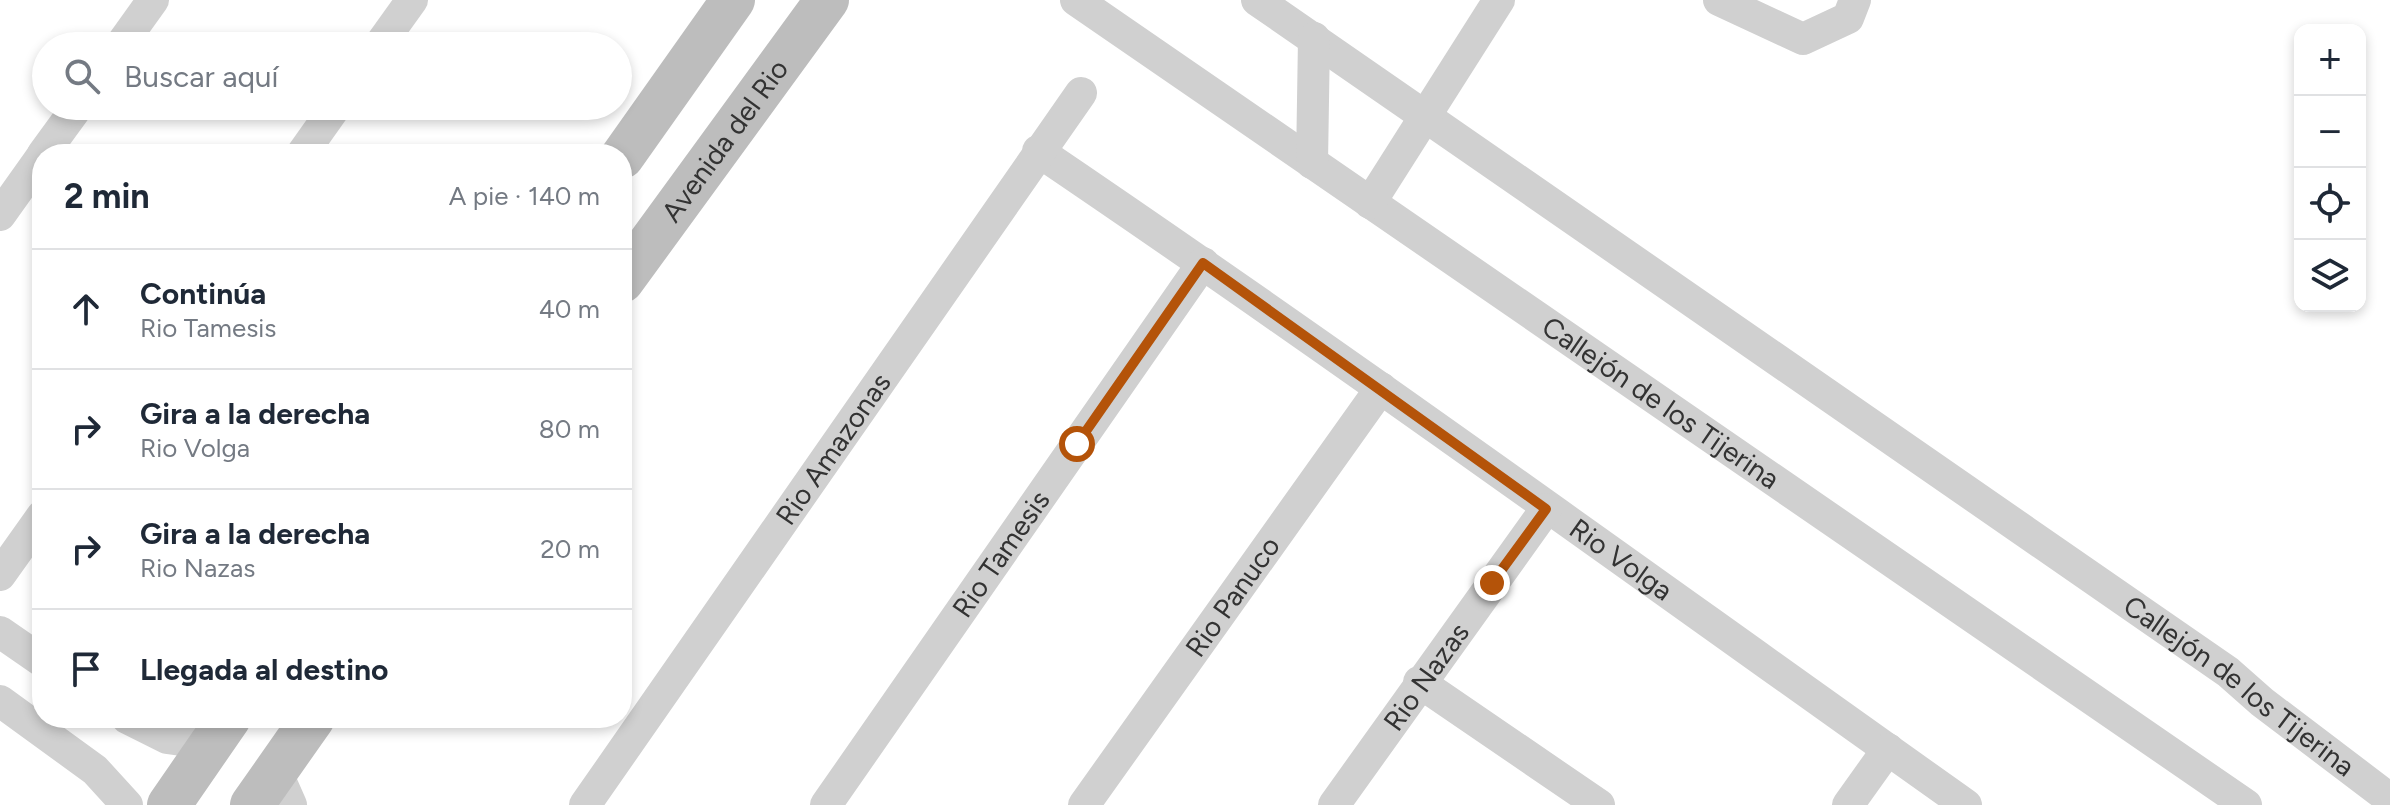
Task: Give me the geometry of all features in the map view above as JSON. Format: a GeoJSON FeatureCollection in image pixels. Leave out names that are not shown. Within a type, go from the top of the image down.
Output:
{"type":"FeatureCollection","features":[{"type":"Feature","properties":{"kind":"street"},"geometry":{"type":"LineString","coordinates":[[130,32],[153,0]]}},
{"type":"Feature","properties":{"kind":"street"},"geometry":{"type":"LineString","coordinates":[[389,32],[412,0]]}},
{"type":"Feature","properties":{"kind":"street"},"geometry":{"type":"LineString","coordinates":[[631,144],[733,0]]}},
{"type":"Feature","properties":{"kind":"street","name":"Avenida del Rio"},"geometry":{"type":"LineString","coordinates":[[632,267],[827,0]]}},
{"type":"Feature","properties":{"kind":"street","name":"Callejón de los Tijerina"},"geometry":{"type":"LineString","coordinates":[[1076,0],[2246,805]]}},
{"type":"Feature","properties":{"kind":"street","name":"Callejón de los Tijerina"},"geometry":{"type":"LineString","coordinates":[[1257,0],[2228,672],[2262,702],[2390,799]]}},
{"type":"Feature","properties":{"kind":"street"},"geometry":{"type":"LineString","coordinates":[[1370,203],[1499,0]]}},
{"type":"Feature","properties":{"kind":"street"},"geometry":{"type":"LineString","coordinates":[[1719,0],[1803,39],[1848,18],[1855,0]]}},
{"type":"Feature","properties":{"kind":"street"},"geometry":{"type":"LineString","coordinates":[[1312,163],[1314,38]]}},
{"type":"Feature","properties":{"kind":"street","name":"Rio Amazonas"},"geometry":{"type":"LineString","coordinates":[[585,805],[1081,93]]}},
{"type":"Feature","properties":{"kind":"street"},"geometry":{"type":"LineString","coordinates":[[51,144],[68,120]]}},
{"type":"Feature","properties":{"kind":"street"},"geometry":{"type":"LineString","coordinates":[[309,144],[326,120]]}},
{"type":"Feature","properties":{"kind":"street","name":"Rio Volga"},"geometry":{"type":"LineString","coordinates":[[1038,151],[1381,388],[1546,509],[1966,805]]}},
{"type":"Feature","properties":{"kind":"street"},"geometry":{"type":"LineString","coordinates":[[0,215],[32,170]]}},
{"type":"Feature","properties":{"kind":"street","name":"Rio Tamesis"},"geometry":{"type":"LineString","coordinates":[[826,805],[1203,263]]}},
{"type":"Feature","properties":{"kind":"street","name":"Rio Panuco"},"geometry":{"type":"LineString","coordinates":[[1084,805],[1381,388]]}},
{"type":"Feature","properties":{"kind":"street","name":"Rio Nazas"},"geometry":{"type":"LineString","coordinates":[[1334,805],[1419,682],[1546,509]]}},
{"type":"Feature","properties":{"kind":"street"},"geometry":{"type":"LineString","coordinates":[[0,575],[32,530]]}},
{"type":"Feature","properties":{"kind":"street"},"geometry":{"type":"LineString","coordinates":[[0,632],[32,654]]}},
{"type":"Feature","properties":{"kind":"street"},"geometry":{"type":"LineString","coordinates":[[1419,682],[1599,805]]}},
{"type":"Feature","properties":{"kind":"street"},"geometry":{"type":"LineString","coordinates":[[0,701],[32,724]]}},
{"type":"Feature","properties":{"kind":"street"},"geometry":{"type":"LineString","coordinates":[[37,728],[95,770],[127,805]]}},
{"type":"Feature","properties":{"kind":"street"},"geometry":{"type":"LineString","coordinates":[[147,728],[167,738],[220,731]]}},
{"type":"Feature","properties":{"kind":"street"},"geometry":{"type":"LineString","coordinates":[[273,794],[308,728]]}},
{"type":"Feature","properties":{"kind":"street"},"geometry":{"type":"LineString","coordinates":[[169,805],[220,731]]}},
{"type":"Feature","properties":{"kind":"street"},"geometry":{"type":"LineString","coordinates":[[1848,805],[1888,749]]}},
{"type":"Feature","properties":{"kind":"route"},"geometry":{"type":"LineString","coordinates":[[1077,444],[1203,263],[1546,509],[1492,583]]}}]}
